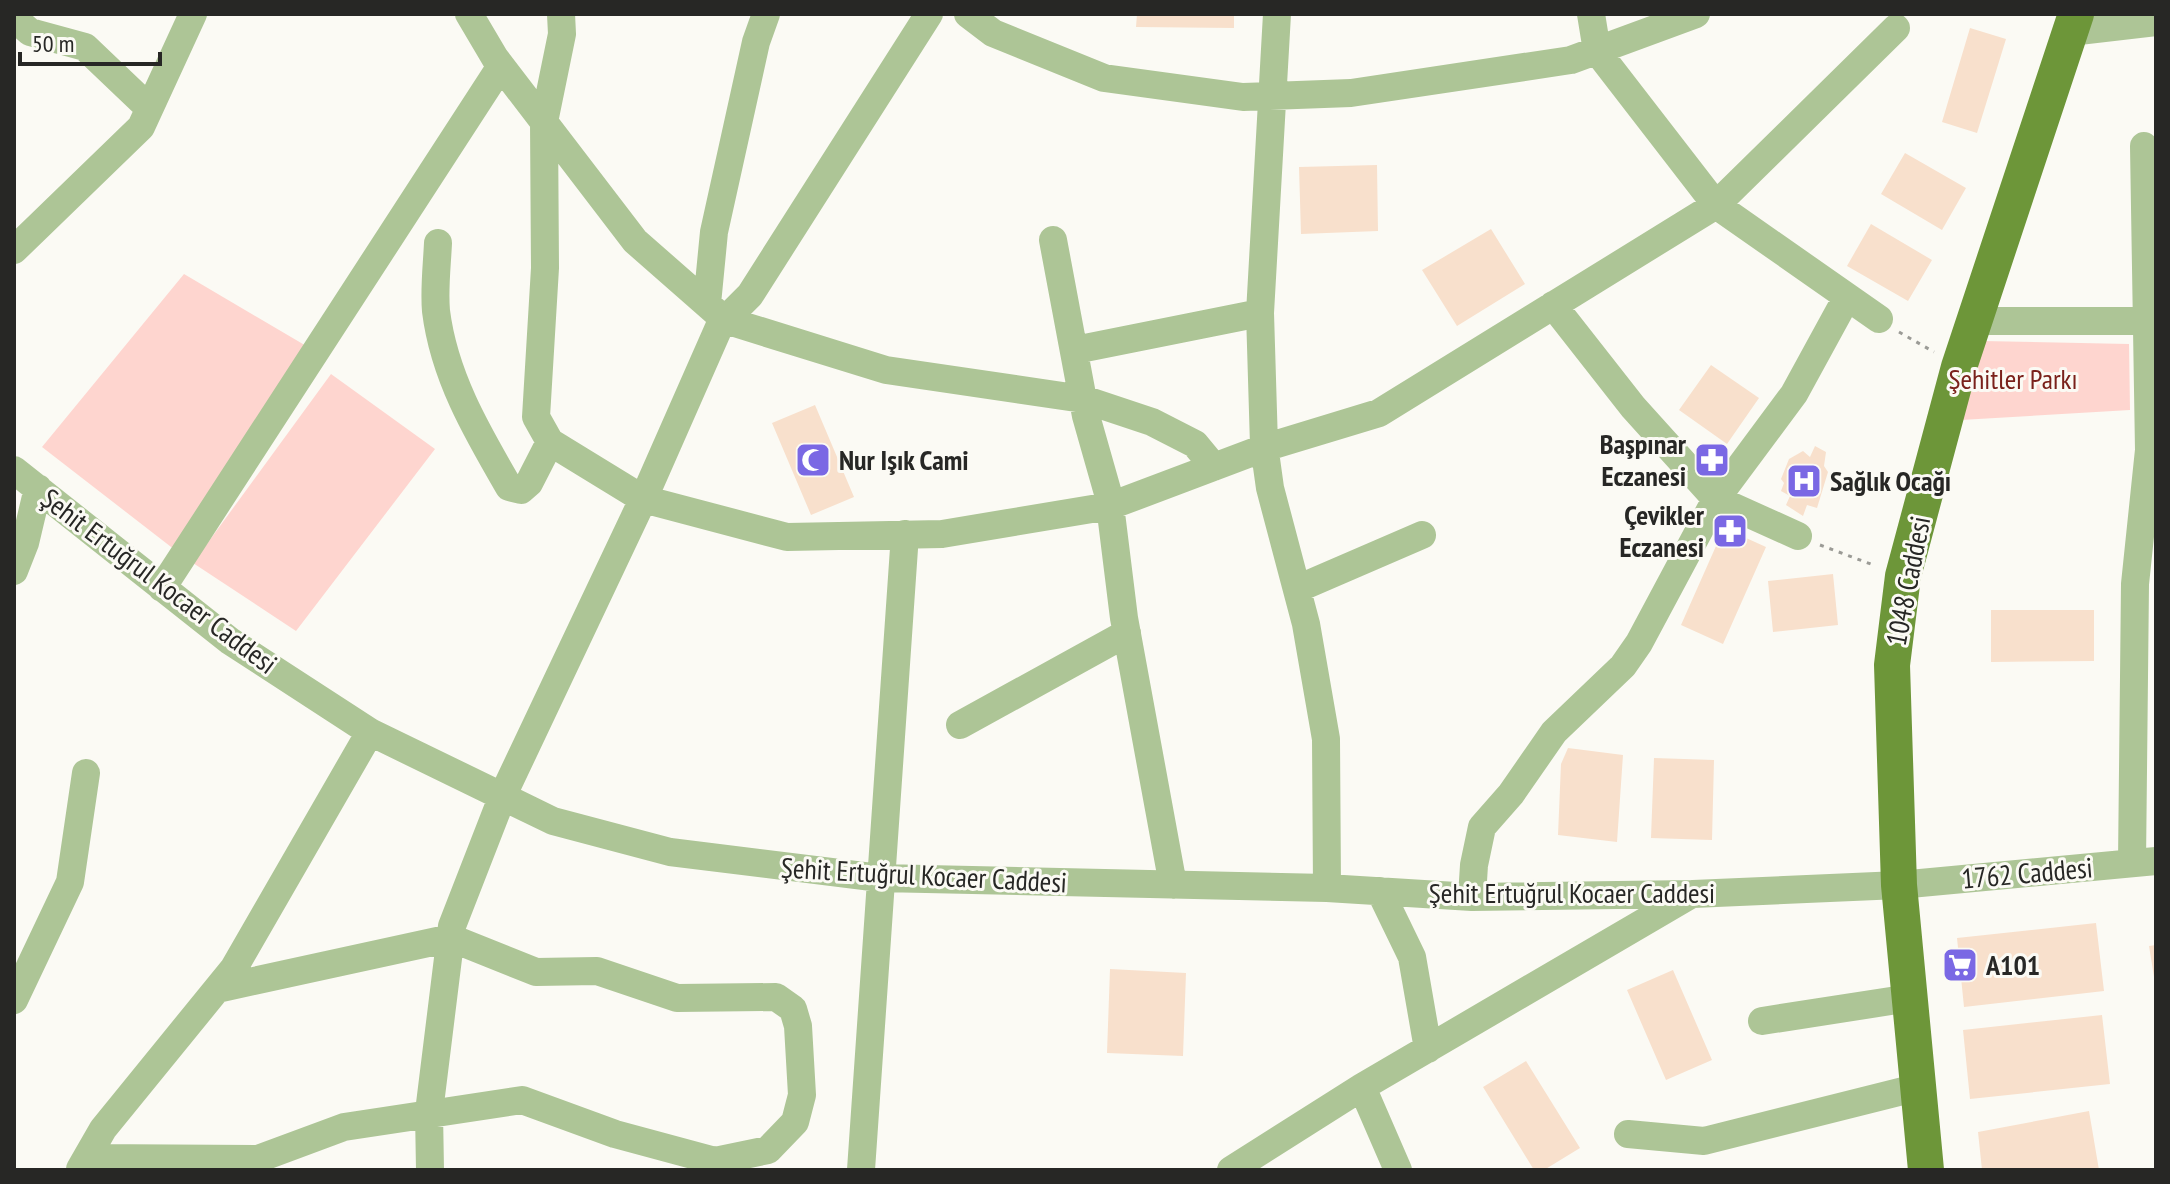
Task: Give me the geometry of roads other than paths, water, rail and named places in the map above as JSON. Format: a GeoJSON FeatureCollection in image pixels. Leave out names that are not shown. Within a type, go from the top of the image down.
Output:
{"type":"FeatureCollection","features":[{"type":"Feature","properties":{"kind":"main road","name":"1048 Caddesi"},"geometry":{"type":"LineString","coordinates":[[1926,1170],[1899,885],[1892,665],[1903,576],[1959,367],[2073,23]]}},
{"type":"Feature","properties":{"kind":"street"},"geometry":{"type":"LineString","coordinates":[[15,246],[141,127],[193,14]]}},
{"type":"Feature","properties":{"kind":"street"},"geometry":{"type":"LineString","coordinates":[[469,14],[501,66],[635,241],[716,312],[886,370],[1083,399],[1152,422],[1195,444],[1214,467]]}},
{"type":"Feature","properties":{"kind":"street"},"geometry":{"type":"LineString","coordinates":[[561,14],[562,34],[544,122],[545,268],[536,417],[550,442],[643,499],[787,537],[942,534],[1110,506],[1264,448],[1379,413],[1716,205],[1896,28]]}},
{"type":"Feature","properties":{"kind":"street"},"geometry":{"type":"LineString","coordinates":[[430,1170],[429,1112],[451,938],[503,795],[643,499],[716,312],[714,232],[756,42],[766,14]]}},
{"type":"Feature","properties":{"kind":"street"},"geometry":{"type":"LineString","coordinates":[[716,312],[750,295],[929,14]]}},
{"type":"Feature","properties":{"kind":"street"},"geometry":{"type":"LineString","coordinates":[[968,14],[993,33],[1104,78],[1243,97],[1351,93],[1571,60],[1696,14]]}},
{"type":"Feature","properties":{"kind":"street"},"geometry":{"type":"LineString","coordinates":[[1277,14],[1269,96],[1260,313],[1264,448],[1270,488],[1297,589],[1326,739],[1327,888]]}},
{"type":"Feature","properties":{"kind":"street"},"geometry":{"type":"LineString","coordinates":[[1591,14],[1597,51],[1716,205],[1879,319]]}},
{"type":"Feature","properties":{"kind":"street"},"geometry":{"type":"LineString","coordinates":[[14,18],[30,32],[85,47],[149,108]]}},
{"type":"Feature","properties":{"kind":"street"},"geometry":{"type":"LineString","coordinates":[[2073,23],[2156,22]]}},
{"type":"Feature","properties":{"kind":"street"},"geometry":{"type":"LineString","coordinates":[[162,588],[501,66]]}},
{"type":"Feature","properties":{"kind":"street"},"geometry":{"type":"LineString","coordinates":[[2144,146],[2151,321],[2149,450],[2135,584],[2144,862]]}},
{"type":"Feature","properties":{"kind":"street"},"geometry":{"type":"LineString","coordinates":[[1053,240],[1083,399],[1110,506],[1127,633],[1173,885]]}},
{"type":"Feature","properties":{"kind":"street"},"geometry":{"type":"LineString","coordinates":[[438,243],[436,310],[447,362],[470,420],[509,487],[521,490],[529,483],[550,442]]}},
{"type":"Feature","properties":{"kind":"street"},"geometry":{"type":"LineString","coordinates":[[1472,897],[1474,865],[1482,827],[1511,794],[1554,732],[1623,666],[1639,643],[1716,499],[1794,394],[1847,297]]}},
{"type":"Feature","properties":{"kind":"street"},"geometry":{"type":"LineString","coordinates":[[1553,305],[1633,407],[1716,499],[1798,536]]}},
{"type":"Feature","properties":{"kind":"street"},"geometry":{"type":"LineString","coordinates":[[1075,350],[1260,313]]}},
{"type":"Feature","properties":{"kind":"street"},"geometry":{"type":"LineString","coordinates":[[1974,321],[2151,321]]}},
{"type":"Feature","properties":{"kind":"street","name":"Şehit Ertuğrul Kocaer Caddesi"},"geometry":{"type":"LineString","coordinates":[[14,470],[230,641],[370,732],[553,821],[670,852],[880,878],[1327,888],[1472,897],[1693,894],[1899,885]]}},
{"type":"Feature","properties":{"kind":"street"},"geometry":{"type":"LineString","coordinates":[[14,571],[25,543],[38,488]]}},
{"type":"Feature","properties":{"kind":"street"},"geometry":{"type":"LineString","coordinates":[[861,1170],[905,534]]}},
{"type":"Feature","properties":{"kind":"street"},"geometry":{"type":"LineString","coordinates":[[1297,589],[1422,535]]}},
{"type":"Feature","properties":{"kind":"street"},"geometry":{"type":"LineString","coordinates":[[960,725],[1127,633]]}},
{"type":"Feature","properties":{"kind":"street"},"geometry":{"type":"LineString","coordinates":[[84,1164],[103,1129],[234,968],[370,732]]}},
{"type":"Feature","properties":{"kind":"street"},"geometry":{"type":"LineString","coordinates":[[14,1000],[70,882],[86,773]]}},
{"type":"Feature","properties":{"kind":"street","name":"1762 Caddesi"},"geometry":{"type":"LineString","coordinates":[[1899,885],[2144,862]]}},
{"type":"Feature","properties":{"kind":"street"},"geometry":{"type":"LineString","coordinates":[[1380,891],[1412,957],[1428,1049]]}},
{"type":"Feature","properties":{"kind":"street"},"geometry":{"type":"LineString","coordinates":[[1231,1170],[1362,1087],[1693,894]]}},
{"type":"Feature","properties":{"kind":"street"},"geometry":{"type":"LineString","coordinates":[[84,1164],[258,1159],[344,1127],[522,1100],[615,1134],[715,1161],[768,1150],[795,1122],[802,1095],[798,1026],[793,1009],[776,997],[677,998],[597,971],[536,972],[451,938],[217,989]]}},
{"type":"Feature","properties":{"kind":"street"},"geometry":{"type":"LineString","coordinates":[[1762,1021],[1910,998]]}},
{"type":"Feature","properties":{"kind":"street"},"geometry":{"type":"LineString","coordinates":[[1362,1087],[1398,1170]]}},
{"type":"Feature","properties":{"kind":"street"},"geometry":{"type":"LineString","coordinates":[[1628,1134],[1704,1141],[1919,1087]]}},
{"type":"Feature","properties":{"kind":"place","name":"Nur Işık Cami"},"geometry":{"type":"Point","coordinates":[813,460]}},
{"type":"Feature","properties":{"kind":"place","name":"Başpınar Eczanesi"},"geometry":{"type":"Point","coordinates":[1712,460]}},
{"type":"Feature","properties":{"kind":"place","name":"Sağlık Ocağı"},"geometry":{"type":"Point","coordinates":[1804,481]}},
{"type":"Feature","properties":{"kind":"place","name":"Çevikler Eczanesi"},"geometry":{"type":"Point","coordinates":[1730,531]}},
{"type":"Feature","properties":{"kind":"place","name":"A101"},"geometry":{"type":"Point","coordinates":[1960,965]}},
{"type":"Feature","properties":{"kind":"park label","name":"Şehitler Parkı"},"geometry":{"type":"Point","coordinates":[2013,379]}}]}
